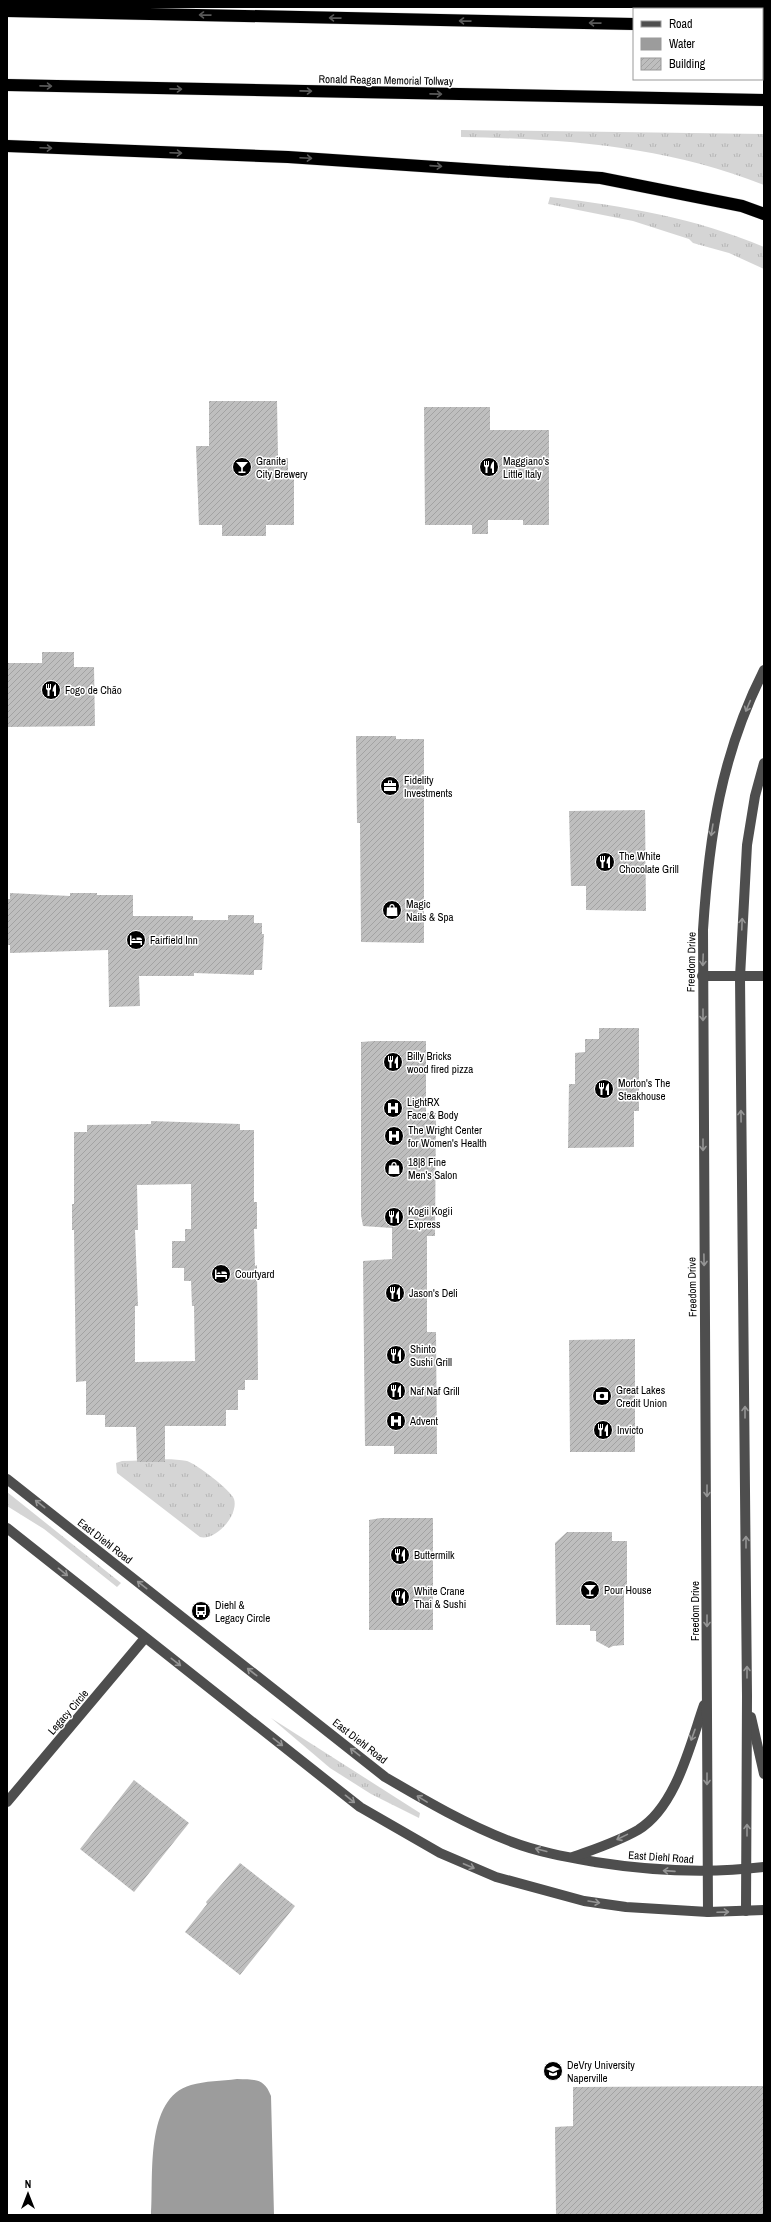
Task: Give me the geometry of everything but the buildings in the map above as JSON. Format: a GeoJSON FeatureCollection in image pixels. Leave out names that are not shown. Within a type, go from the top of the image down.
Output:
{"type":"FeatureCollection","features":[{"type":"Feature","properties":{"kind":"highway"},"geometry":{"type":"LineString","coordinates":[[7,11],[633,24]]}},
{"type":"Feature","properties":{"kind":"highway","name":"Ronald Reagan Memorial Tollway"},"geometry":{"type":"LineString","coordinates":[[7,85],[764,100]]}},
{"type":"Feature","properties":{"kind":"highway"},"geometry":{"type":"LineString","coordinates":[[7,146],[311,159],[601,178],[742,206],[764,214]]}},
{"type":"Feature","properties":{"kind":"street","name":"Freedom Drive"},"geometry":{"type":"LineString","coordinates":[[708,1912],[706,1698],[707,1498],[702,976],[707,871],[712,826],[722,781],[737,731],[764,670]]}},
{"type":"Feature","properties":{"kind":"street"},"geometry":{"type":"LineString","coordinates":[[746,1911],[747,1696],[740,977],[747,845],[755,796],[764,763]]}},
{"type":"Feature","properties":{"kind":"street"},"geometry":{"type":"LineString","coordinates":[[702,976],[764,976]]}},
{"type":"Feature","properties":{"kind":"street","name":"East Diehl Road"},"geometry":{"type":"LineString","coordinates":[[7,1479],[385,1776],[438,1808],[473,1826],[513,1843],[570,1858],[667,1871],[708,1872],[764,1867]]}},
{"type":"Feature","properties":{"kind":"street"},"geometry":{"type":"LineString","coordinates":[[7,1528],[360,1807],[440,1854],[496,1877],[584,1900],[626,1907],[708,1912],[764,1910]]}},
{"type":"Feature","properties":{"kind":"street","name":"Legacy Circle"},"geometry":{"type":"LineString","coordinates":[[7,1802],[145,1638]]}},
{"type":"Feature","properties":{"kind":"street"},"geometry":{"type":"LineString","coordinates":[[747,1696],[764,1774]]}},
{"type":"Feature","properties":{"kind":"street"},"geometry":{"type":"LineString","coordinates":[[570,1858],[607,1845],[638,1830],[653,1818],[676,1782],[706,1698]]}},
{"type":"Feature","properties":{"kind":"green space"},"geometry":{"type":"Polygon","coordinates":[[[461,130],[764,134],[764,185],[690,161],[652,153],[578,143],[461,137],[461,130]]]}},
{"type":"Feature","properties":{"kind":"green space"},"geometry":{"type":"Polygon","coordinates":[[[550,197],[659,214],[712,228],[764,247],[764,269],[729,253],[693,243],[689,239],[633,221],[548,204],[550,197]]]}},
{"type":"Feature","properties":{"kind":"green space"},"geometry":{"type":"Polygon","coordinates":[[[171,1459],[191,1463],[213,1478],[232,1495],[235,1505],[230,1519],[225,1526],[213,1535],[200,1537],[117,1473],[116,1463],[122,1461],[171,1459]]]}},
{"type":"Feature","properties":{"kind":"green space"},"geometry":{"type":"Polygon","coordinates":[[[7,1492],[121,1583],[117,1587],[44,1529],[7,1506],[7,1492]]]}},
{"type":"Feature","properties":{"kind":"green space"},"geometry":{"type":"Polygon","coordinates":[[[271,1718],[420,1813],[419,1818],[371,1794],[330,1768],[271,1718]]]}},
{"type":"Feature","properties":{"kind":"water"},"geometry":{"type":"Polygon","coordinates":[[[237,2079],[253,2080],[262,2083],[265,2085],[271,2096],[274,2215],[151,2215],[154,2141],[158,2122],[165,2105],[176,2093],[191,2085],[237,2079]]]}},
{"type":"Feature","properties":{"kind":"place","name":"Granite City Brewery"},"geometry":{"type":"Point","coordinates":[242,467]}},
{"type":"Feature","properties":{"kind":"place","name":"Maggiano's Little Italy"},"geometry":{"type":"Point","coordinates":[489,467]}},
{"type":"Feature","properties":{"kind":"place","name":"Fogo de Chão"},"geometry":{"type":"Point","coordinates":[51,690]}},
{"type":"Feature","properties":{"kind":"place","name":"Fidelity Investments"},"geometry":{"type":"Point","coordinates":[390,786]}},
{"type":"Feature","properties":{"kind":"place","name":"The White Chocolate Grill"},"geometry":{"type":"Point","coordinates":[605,862]}},
{"type":"Feature","properties":{"kind":"place","name":"Magic Nails & Spa"},"geometry":{"type":"Point","coordinates":[392,910]}},
{"type":"Feature","properties":{"kind":"place","name":"Fairfield Inn"},"geometry":{"type":"Point","coordinates":[136,940]}},
{"type":"Feature","properties":{"kind":"place","name":"Billy Bricks wood fired pizza"},"geometry":{"type":"Point","coordinates":[393,1062]}},
{"type":"Feature","properties":{"kind":"place","name":"Morton's The Steakhouse"},"geometry":{"type":"Point","coordinates":[604,1089]}},
{"type":"Feature","properties":{"kind":"place","name":"LightRX Face & Body"},"geometry":{"type":"Point","coordinates":[393,1108]}},
{"type":"Feature","properties":{"kind":"place","name":"The Wright Center for Women's Health"},"geometry":{"type":"Point","coordinates":[394,1136]}},
{"type":"Feature","properties":{"kind":"place","name":"18|8 Fine Men's Salon"},"geometry":{"type":"Point","coordinates":[394,1168]}},
{"type":"Feature","properties":{"kind":"place","name":"Kogii Kogii Express"},"geometry":{"type":"Point","coordinates":[394,1217]}},
{"type":"Feature","properties":{"kind":"place","name":"Courtyard"},"geometry":{"type":"Point","coordinates":[221,1274]}},
{"type":"Feature","properties":{"kind":"place","name":"Jason's Deli"},"geometry":{"type":"Point","coordinates":[395,1293]}},
{"type":"Feature","properties":{"kind":"place","name":"Shinto Sushi Grill"},"geometry":{"type":"Point","coordinates":[396,1355]}},
{"type":"Feature","properties":{"kind":"place","name":"Naf Naf Grill"},"geometry":{"type":"Point","coordinates":[396,1391]}},
{"type":"Feature","properties":{"kind":"place","name":"Great Lakes Credit Union"},"geometry":{"type":"Point","coordinates":[602,1396]}},
{"type":"Feature","properties":{"kind":"place","name":"Advent"},"geometry":{"type":"Point","coordinates":[396,1421]}},
{"type":"Feature","properties":{"kind":"place","name":"Invicto"},"geometry":{"type":"Point","coordinates":[603,1430]}},
{"type":"Feature","properties":{"kind":"place","name":"Buttermilk"},"geometry":{"type":"Point","coordinates":[400,1555]}},
{"type":"Feature","properties":{"kind":"place","name":"Pour House"},"geometry":{"type":"Point","coordinates":[590,1590]}},
{"type":"Feature","properties":{"kind":"place","name":"White Crane Thai & Sushi"},"geometry":{"type":"Point","coordinates":[400,1597]}},
{"type":"Feature","properties":{"kind":"place","name":"Diehl & Legacy Circle"},"geometry":{"type":"Point","coordinates":[201,1611]}},
{"type":"Feature","properties":{"kind":"place","name":"DeVry University Naperville"},"geometry":{"type":"Point","coordinates":[553,2071]}}]}
